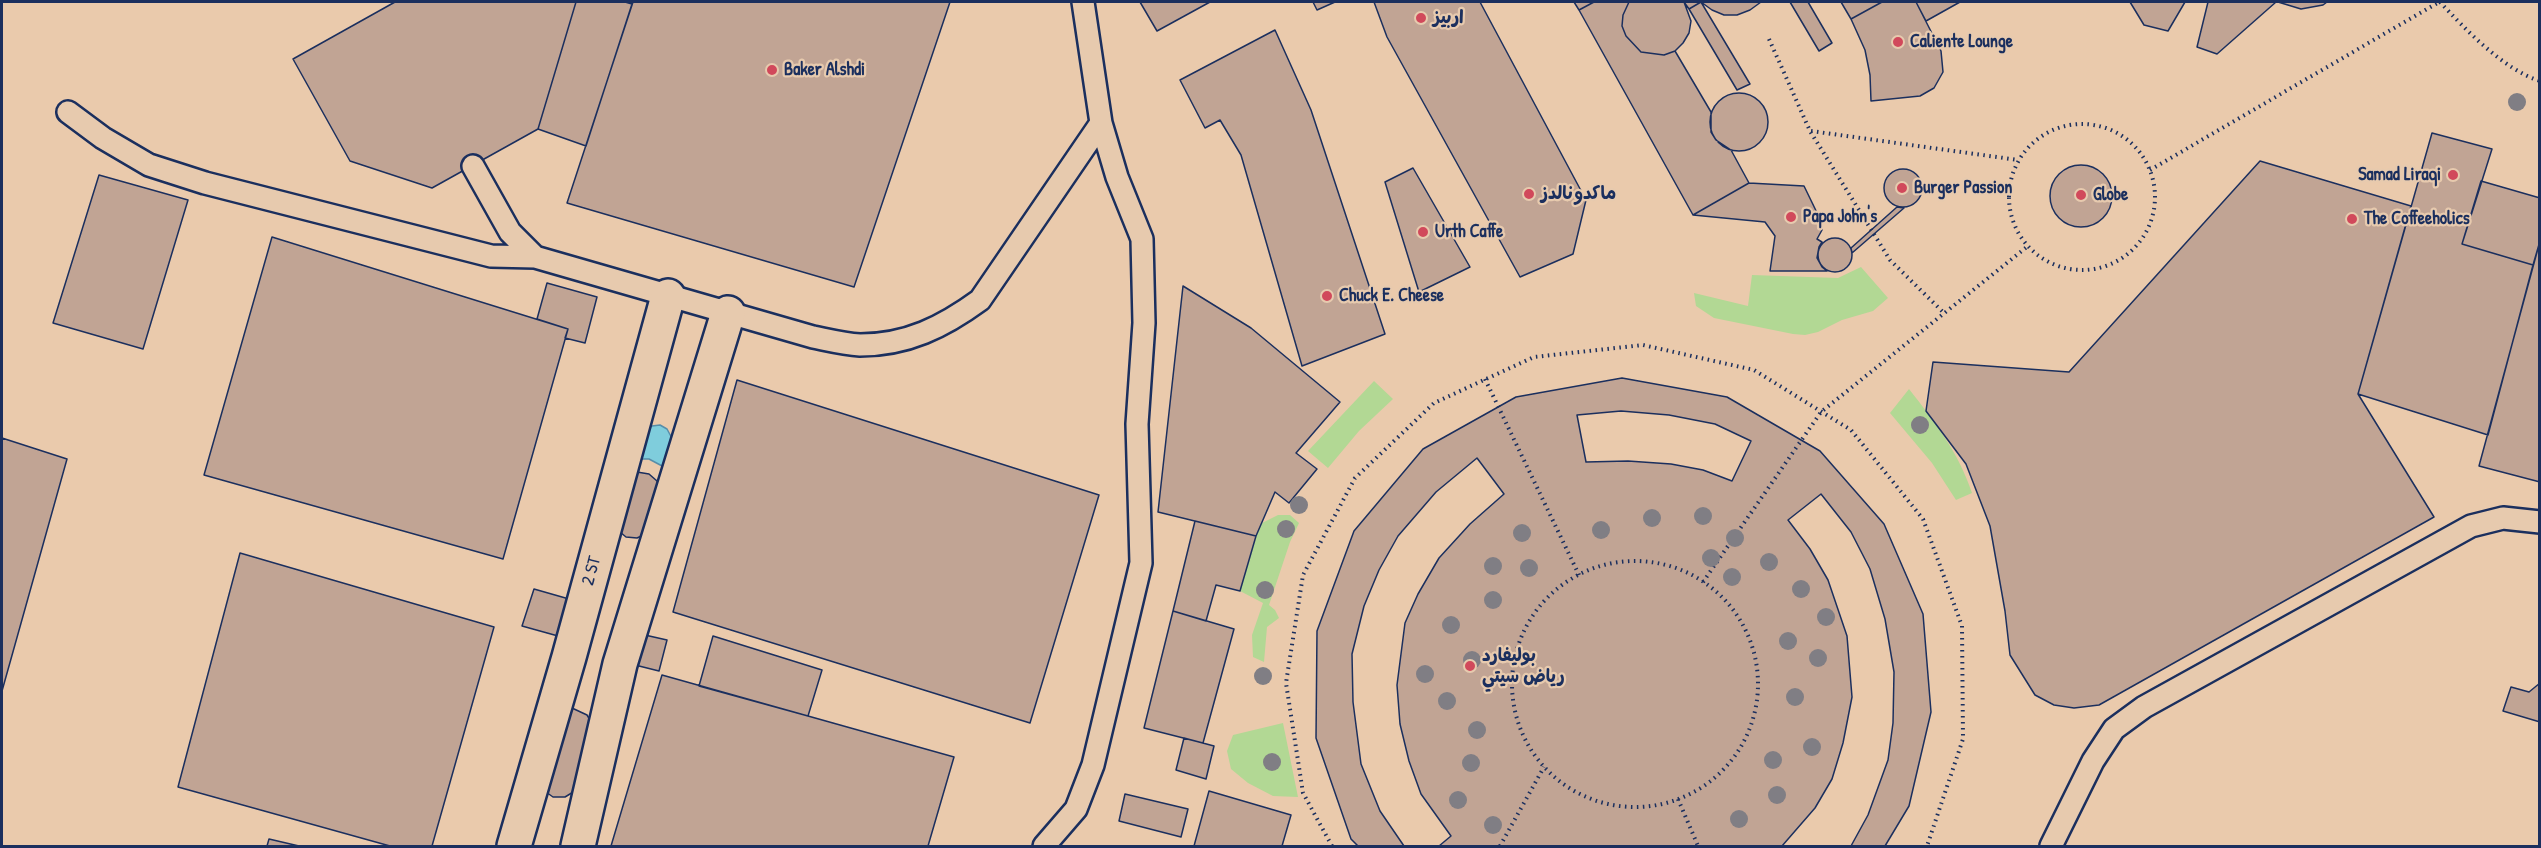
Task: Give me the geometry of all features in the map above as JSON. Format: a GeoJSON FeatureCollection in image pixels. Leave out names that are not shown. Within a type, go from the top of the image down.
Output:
{"type":"FeatureCollection","features":[{"type":"Feature","properties":{"kind":"street","name":"2 ST"},"geometry":{"type":"LineString","coordinates":[[514,846],[668,296]]}},
{"type":"Feature","properties":{"kind":"street"},"geometry":{"type":"LineString","coordinates":[[578,846],[620,664],[728,313]]}},
{"type":"Feature","properties":{"kind":"street"},"geometry":{"type":"LineString","coordinates":[[576,628],[628,642]]}},
{"type":"Feature","properties":{"kind":"lane"},"geometry":{"type":"LineString","coordinates":[[1044,846],[1076,809],[1093,765],[1141,563],[1137,424],[1144,323],[1142,239],[1117,177],[1101,123],[1083,2]]}},
{"type":"Feature","properties":{"kind":"lane"},"geometry":{"type":"LineString","coordinates":[[68,112],[103,138],[148,165],[205,183],[491,256],[535,257],[813,337],[858,345],[892,343],[923,335],[954,320],[980,300],[1101,123]]}},
{"type":"Feature","properties":{"kind":"lane"},"geometry":{"type":"LineString","coordinates":[[473,166],[510,232],[535,257]]}},
{"type":"Feature","properties":{"kind":"lane"},"geometry":{"type":"LineString","coordinates":[[2051,846],[2093,761],[2114,729],[2144,707],[2471,526],[2503,518],[2540,522]]}},
{"type":"Feature","properties":{"kind":"path"},"geometry":{"type":"LineString","coordinates":[[2150,170],[2440,2],[2470,34],[2501,59],[2540,81]]}},
{"type":"Feature","properties":{"kind":"path"},"geometry":{"type":"LineString","coordinates":[[1769,39],[1810,131],[1890,260],[1944,313]]}},
{"type":"Feature","properties":{"kind":"path"},"geometry":{"type":"LineString","coordinates":[[2074,124],[2098,125],[2119,134],[2137,149],[2150,170],[2155,196],[2151,220],[2139,242],[2121,259],[2097,268],[2072,269],[2048,262],[2028,246],[2015,227],[2009,204],[2010,181],[2018,160],[2032,142],[2052,129],[2074,124]]}},
{"type":"Feature","properties":{"kind":"path"},"geometry":{"type":"LineString","coordinates":[[1810,131],[2018,160]]}},
{"type":"Feature","properties":{"kind":"path"},"geometry":{"type":"LineString","coordinates":[[1703,582],[1821,412],[2028,246]]}},
{"type":"Feature","properties":{"kind":"path"},"geometry":{"type":"LineString","coordinates":[[1332,846],[1303,793],[1286,683],[1303,575],[1355,478],[1434,403],[1485,379],[1534,357],[1643,345],[1754,370],[1851,430],[1923,519],[1962,626],[1963,739],[1927,846]]}},
{"type":"Feature","properties":{"kind":"path"},"geometry":{"type":"LineString","coordinates":[[1485,379],[1580,575]]}},
{"type":"Feature","properties":{"kind":"path"},"geometry":{"type":"LineString","coordinates":[[1627,561],[1667,565],[1703,582],[1732,608],[1752,645],[1758,687],[1751,728],[1730,764],[1698,791],[1659,806],[1617,807],[1577,793],[1544,767],[1522,734],[1512,696],[1514,657],[1529,620],[1555,590],[1589,569],[1627,561]]}},
{"type":"Feature","properties":{"kind":"path"},"geometry":{"type":"LineString","coordinates":[[1500,846],[1544,767]]}},
{"type":"Feature","properties":{"kind":"path"},"geometry":{"type":"LineString","coordinates":[[1678,799],[1698,846]]}},
{"type":"Feature","properties":{"kind":"green space"},"geometry":{"type":"Polygon","coordinates":[[[1861,267],[1888,298],[1873,311],[1842,320],[1818,332],[1805,335],[1793,334],[1714,318],[1696,306],[1694,293],[1748,306],[1752,275],[1838,278],[1861,267]]]}},
{"type":"Feature","properties":{"kind":"green space"},"geometry":{"type":"Polygon","coordinates":[[[1374,381],[1393,399],[1359,431],[1328,468],[1308,451],[1374,381]]]}},
{"type":"Feature","properties":{"kind":"green space"},"geometry":{"type":"Polygon","coordinates":[[[1909,389],[1953,451],[1972,493],[1956,500],[1932,463],[1890,413],[1909,389]]]}},
{"type":"Feature","properties":{"kind":"green space"},"geometry":{"type":"Polygon","coordinates":[[[1278,515],[1290,515],[1299,523],[1290,542],[1269,605],[1279,618],[1267,627],[1264,662],[1253,657],[1252,635],[1263,603],[1240,591],[1260,524],[1278,515]]]}},
{"type":"Feature","properties":{"kind":"green space"},"geometry":{"type":"Polygon","coordinates":[[[1283,723],[1298,797],[1273,796],[1248,783],[1231,769],[1227,751],[1233,735],[1283,723]]]}},
{"type":"Feature","properties":{"kind":"water"},"geometry":{"type":"Polygon","coordinates":[[[660,425],[667,429],[674,442],[664,467],[649,459],[640,459],[645,430],[660,425]]]}},
{"type":"Feature","properties":{"kind":"building"},"geometry":{"type":"Polygon","coordinates":[[[395,2],[576,2],[538,129],[432,188],[350,161],[293,59],[395,2]]]}},
{"type":"Feature","properties":{"kind":"building"},"geometry":{"type":"Polygon","coordinates":[[[576,2],[632,4],[586,146],[538,129],[576,2]]]}},
{"type":"Feature","properties":{"kind":"building"},"geometry":{"type":"Polygon","coordinates":[[[633,2],[950,2],[854,287],[567,203],[633,2]]]}},
{"type":"Feature","properties":{"kind":"building"},"geometry":{"type":"Polygon","coordinates":[[[1140,2],[1210,2],[1157,31],[1140,2]]]}},
{"type":"Feature","properties":{"kind":"building"},"geometry":{"type":"Polygon","coordinates":[[[1313,2],[1335,2],[1317,10],[1313,2]]]}},
{"type":"Feature","properties":{"kind":"building"},"geometry":{"type":"Polygon","coordinates":[[[1374,2],[1480,2],[1586,200],[1573,254],[1520,277],[1387,37],[1374,2]]]}},
{"type":"Feature","properties":{"kind":"building"},"geometry":{"type":"Polygon","coordinates":[[[1574,2],[1594,2],[1579,10],[1574,2]]]}},
{"type":"Feature","properties":{"kind":"building"},"geometry":{"type":"Polygon","coordinates":[[[1594,2],[1629,2],[1623,15],[1622,26],[1626,36],[1641,52],[1664,55],[1675,51],[1711,112],[1711,132],[1716,140],[1731,150],[1749,183],[1693,215],[1579,10],[1594,2]]]}},
{"type":"Feature","properties":{"kind":"building"},"geometry":{"type":"Polygon","coordinates":[[[1629,2],[1684,2],[1691,21],[1689,33],[1683,43],[1675,51],[1664,55],[1641,52],[1626,36],[1622,26],[1623,15],[1629,2]]]}},
{"type":"Feature","properties":{"kind":"building"},"geometry":{"type":"Polygon","coordinates":[[[1684,2],[1701,2],[1689,9],[1684,2]]]}},
{"type":"Feature","properties":{"kind":"building"},"geometry":{"type":"Polygon","coordinates":[[[1701,2],[1761,2],[1737,15],[1724,15],[1701,2]]]}},
{"type":"Feature","properties":{"kind":"building"},"geometry":{"type":"Polygon","coordinates":[[[1701,2],[1750,84],[1737,90],[1689,9],[1701,2]]]}},
{"type":"Feature","properties":{"kind":"building"},"geometry":{"type":"Polygon","coordinates":[[[1790,2],[1808,2],[1832,43],[1819,51],[1790,2]]]}},
{"type":"Feature","properties":{"kind":"building"},"geometry":{"type":"Polygon","coordinates":[[[1841,2],[1882,2],[1851,19],[1841,2]]]}},
{"type":"Feature","properties":{"kind":"building"},"geometry":{"type":"Polygon","coordinates":[[[1882,2],[1916,2],[1941,51],[1943,72],[1934,88],[1920,96],[1871,101],[1870,75],[1865,50],[1851,19],[1882,2]]]}},
{"type":"Feature","properties":{"kind":"building"},"geometry":{"type":"Polygon","coordinates":[[[1916,2],[1960,2],[1926,21],[1916,2]]]}},
{"type":"Feature","properties":{"kind":"building"},"geometry":{"type":"Polygon","coordinates":[[[2130,2],[2185,2],[2168,31],[2144,25],[2130,2]]]}},
{"type":"Feature","properties":{"kind":"building"},"geometry":{"type":"Polygon","coordinates":[[[2208,2],[2276,2],[2217,54],[2197,47],[2208,2]]]}},
{"type":"Feature","properties":{"kind":"building"},"geometry":{"type":"Polygon","coordinates":[[[2278,2],[2327,2],[2323,5],[2301,9],[2278,2]]]}},
{"type":"Feature","properties":{"kind":"building"},"geometry":{"type":"Polygon","coordinates":[[[1275,30],[1311,110],[1385,334],[1302,366],[1241,155],[1220,120],[1205,128],[1180,80],[1275,30]]]}},
{"type":"Feature","properties":{"kind":"building"},"geometry":{"type":"Polygon","coordinates":[[[1739,93],[1750,95],[1763,106],[1768,122],[1766,133],[1755,146],[1739,151],[1728,149],[1715,138],[1710,122],[1712,111],[1723,98],[1739,93]]]}},
{"type":"Feature","properties":{"kind":"building"},"geometry":{"type":"Polygon","coordinates":[[[2432,133],[2492,149],[2462,244],[2533,265],[2488,435],[2358,394],[2432,133]]]}},
{"type":"Feature","properties":{"kind":"building"},"geometry":{"type":"Polygon","coordinates":[[[2260,161],[2411,206],[2358,394],[2434,517],[2099,705],[2074,708],[2054,705],[2035,695],[2010,655],[2005,611],[1990,526],[1966,464],[1926,411],[1933,362],[2069,372],[2260,161]]]}},
{"type":"Feature","properties":{"kind":"building"},"geometry":{"type":"Polygon","coordinates":[[[2081,165],[2093,167],[2103,174],[2110,184],[2112,196],[2110,208],[2103,218],[2093,225],[2081,227],[2069,225],[2059,218],[2052,208],[2050,196],[2052,184],[2059,174],[2069,167],[2081,165]]]}},
{"type":"Feature","properties":{"kind":"building"},"geometry":{"type":"Polygon","coordinates":[[[1413,168],[1470,267],[1419,292],[1385,182],[1413,168]]]}},
{"type":"Feature","properties":{"kind":"building"},"geometry":{"type":"Polygon","coordinates":[[[1903,169],[1917,174],[1922,188],[1917,202],[1903,207],[1889,202],[1884,188],[1889,174],[1903,169]]]}},
{"type":"Feature","properties":{"kind":"building"},"geometry":{"type":"Polygon","coordinates":[[[99,175],[188,200],[143,349],[53,323],[99,175]]]}},
{"type":"Feature","properties":{"kind":"building"},"geometry":{"type":"Polygon","coordinates":[[[2481,181],[2540,198],[2540,241],[2533,265],[2462,244],[2481,181]]]}},
{"type":"Feature","properties":{"kind":"building"},"geometry":{"type":"Polygon","coordinates":[[[1749,183],[1804,186],[1821,221],[1822,230],[1817,239],[1822,242],[1817,258],[1827,271],[1770,271],[1775,236],[1765,222],[1693,215],[1749,183]]]}},
{"type":"Feature","properties":{"kind":"building"},"geometry":{"type":"Polygon","coordinates":[[[1897,207],[1904,208],[1852,253],[1851,248],[1897,207]]]}},
{"type":"Feature","properties":{"kind":"building"},"geometry":{"type":"Polygon","coordinates":[[[272,237],[568,329],[503,559],[204,475],[272,237]]]}},
{"type":"Feature","properties":{"kind":"building"},"geometry":{"type":"Polygon","coordinates":[[[1835,238],[1847,243],[1852,255],[1847,267],[1835,272],[1823,267],[1818,255],[1823,243],[1835,238]]]}},
{"type":"Feature","properties":{"kind":"building"},"geometry":{"type":"Polygon","coordinates":[[[2540,241],[2540,482],[2479,466],[2540,241]]]}},
{"type":"Feature","properties":{"kind":"building"},"geometry":{"type":"Polygon","coordinates":[[[547,283],[597,297],[585,343],[565,338],[568,329],[537,319],[547,283]]]}},
{"type":"Feature","properties":{"kind":"building"},"geometry":{"type":"Polygon","coordinates":[[[1183,286],[1251,328],[1340,402],[1296,453],[1317,469],[1289,503],[1275,492],[1256,536],[1158,512],[1183,286]]]}},
{"type":"Feature","properties":{"kind":"building"},"geometry":{"type":"Polygon","coordinates":[[[1622,378],[1727,397],[1820,451],[1884,524],[1923,614],[1931,712],[1909,806],[1885,846],[1358,846],[1351,839],[1316,738],[1317,631],[1354,531],[1423,449],[1516,397],[1622,378]]]}},
{"type":"Feature","properties":{"kind":"building"},"geometry":{"type":"Polygon","coordinates":[[[737,380],[1099,495],[1030,723],[673,612],[737,380]]]}},
{"type":"Feature","properties":{"kind":"building"},"geometry":{"type":"Polygon","coordinates":[[[1621,411],[1669,415],[1715,424],[1751,441],[1732,481],[1703,470],[1671,464],[1628,461],[1586,462],[1577,415],[1621,411]]]}},
{"type":"Feature","properties":{"kind":"building"},"geometry":{"type":"Polygon","coordinates":[[[2,438],[67,459],[2,691],[2,438]]]}},
{"type":"Feature","properties":{"kind":"building"},"geometry":{"type":"Polygon","coordinates":[[[1477,458],[1504,494],[1470,524],[1439,558],[1418,594],[1405,623],[1397,685],[1400,724],[1409,761],[1421,794],[1451,836],[1439,846],[1404,846],[1380,811],[1361,764],[1353,702],[1352,654],[1364,606],[1379,570],[1398,536],[1436,492],[1477,458]]]}},
{"type":"Feature","properties":{"kind":"building"},"geometry":{"type":"Polygon","coordinates":[[[637,472],[649,474],[657,481],[662,491],[648,533],[637,538],[626,537],[620,532],[628,477],[637,472]]]}},
{"type":"Feature","properties":{"kind":"building"},"geometry":{"type":"Polygon","coordinates":[[[1821,494],[1851,532],[1870,569],[1885,619],[1894,672],[1893,723],[1888,760],[1868,815],[1851,846],[1782,846],[1815,808],[1832,779],[1843,743],[1852,697],[1847,636],[1828,580],[1810,549],[1788,520],[1821,494]]]}},
{"type":"Feature","properties":{"kind":"building"},"geometry":{"type":"Polygon","coordinates":[[[1195,521],[1256,536],[1240,591],[1216,585],[1206,621],[1173,611],[1195,521]]]}},
{"type":"Feature","properties":{"kind":"building"},"geometry":{"type":"Polygon","coordinates":[[[240,553],[494,627],[432,846],[390,846],[178,787],[240,553]]]}},
{"type":"Feature","properties":{"kind":"building"},"geometry":{"type":"Polygon","coordinates":[[[534,589],[569,599],[558,636],[522,626],[534,589]]]}},
{"type":"Feature","properties":{"kind":"building"},"geometry":{"type":"Polygon","coordinates":[[[1173,611],[1234,629],[1203,743],[1144,728],[1173,611]]]}},
{"type":"Feature","properties":{"kind":"building"},"geometry":{"type":"Polygon","coordinates":[[[636,633],[667,640],[659,671],[627,663],[636,633]]]}},
{"type":"Feature","properties":{"kind":"building"},"geometry":{"type":"Polygon","coordinates":[[[713,636],[822,670],[808,716],[699,686],[713,636]]]}},
{"type":"Feature","properties":{"kind":"building"},"geometry":{"type":"Polygon","coordinates":[[[662,675],[954,757],[928,846],[611,846],[662,675]]]}},
{"type":"Feature","properties":{"kind":"building"},"geometry":{"type":"Polygon","coordinates":[[[2540,683],[2540,722],[2503,711],[2511,687],[2529,692],[2540,683]]]}},
{"type":"Feature","properties":{"kind":"building"},"geometry":{"type":"Polygon","coordinates":[[[572,708],[587,715],[593,725],[575,791],[565,797],[553,797],[546,792],[560,714],[572,708]]]}},
{"type":"Feature","properties":{"kind":"building"},"geometry":{"type":"Polygon","coordinates":[[[1184,738],[1214,746],[1206,779],[1176,770],[1184,738]]]}},
{"type":"Feature","properties":{"kind":"building"},"geometry":{"type":"Polygon","coordinates":[[[1209,791],[1291,815],[1282,846],[1194,846],[1209,791]]]}},
{"type":"Feature","properties":{"kind":"building"},"geometry":{"type":"Polygon","coordinates":[[[1125,794],[1188,809],[1181,837],[1119,821],[1125,794]]]}},
{"type":"Feature","properties":{"kind":"building"},"geometry":{"type":"Polygon","coordinates":[[[269,839],[299,846],[267,846],[269,839]]]}},
{"type":"Feature","properties":{"kind":"place","name":"اربيز"},"geometry":{"type":"Point","coordinates":[1421,18]}},
{"type":"Feature","properties":{"kind":"place","name":"Caliente Lounge"},"geometry":{"type":"Point","coordinates":[1898,42]}},
{"type":"Feature","properties":{"kind":"place","name":"Baker Alshdi"},"geometry":{"type":"Point","coordinates":[772,70]}},
{"type":"Feature","properties":{"kind":"place","name":"Samad Liraqi"},"geometry":{"type":"Point","coordinates":[2453,175]}},
{"type":"Feature","properties":{"kind":"place","name":"Burger Passion"},"geometry":{"type":"Point","coordinates":[1902,188]}},
{"type":"Feature","properties":{"kind":"place","name":"ماكدونالدز"},"geometry":{"type":"Point","coordinates":[1529,194]}},
{"type":"Feature","properties":{"kind":"place","name":"Globe"},"geometry":{"type":"Point","coordinates":[2081,195]}},
{"type":"Feature","properties":{"kind":"place","name":"Papa John's"},"geometry":{"type":"Point","coordinates":[1791,217]}},
{"type":"Feature","properties":{"kind":"place","name":"The Coffeeholics"},"geometry":{"type":"Point","coordinates":[2352,219]}},
{"type":"Feature","properties":{"kind":"place","name":"Urth Caffe"},"geometry":{"type":"Point","coordinates":[1423,232]}},
{"type":"Feature","properties":{"kind":"place","name":"Chuck E. Cheese"},"geometry":{"type":"Point","coordinates":[1327,296]}},
{"type":"Feature","properties":{"kind":"place","name":"بوليفارد رياض سيتي"},"geometry":{"type":"Point","coordinates":[1470,666]}}]}
